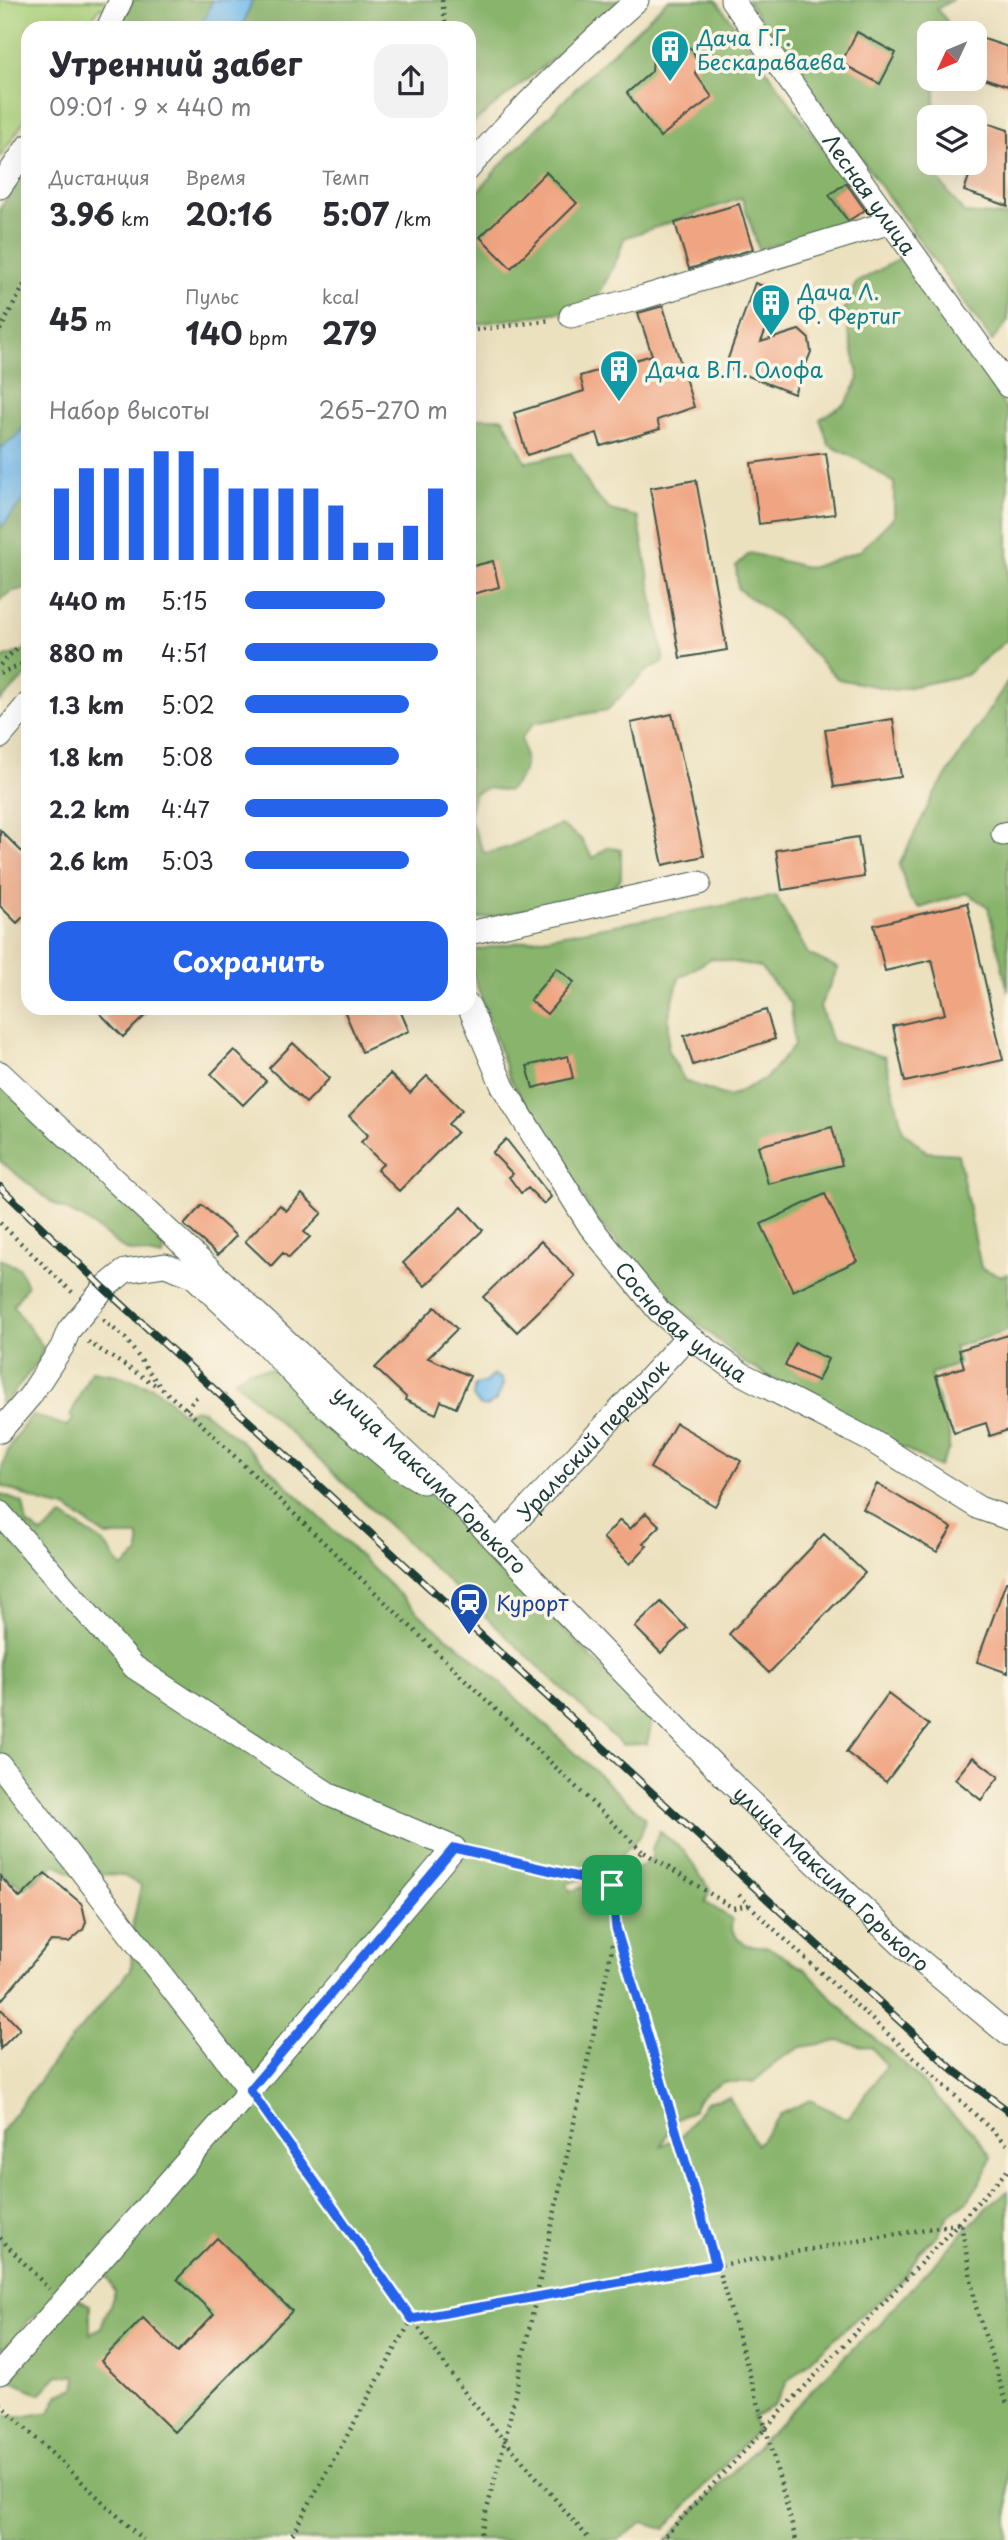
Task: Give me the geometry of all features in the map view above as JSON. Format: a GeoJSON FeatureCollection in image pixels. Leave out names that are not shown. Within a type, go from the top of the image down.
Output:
{"type":"FeatureCollection","features":[{"type":"Feature","properties":{"kind":"street"},"geometry":{"type":"LineString","coordinates":[[111,21],[121,0]]}},
{"type":"Feature","properties":{"kind":"street"},"geometry":{"type":"LineString","coordinates":[[476,160],[499,132],[637,0]]}},
{"type":"Feature","properties":{"kind":"street","name":"Лесная улица"},"geometry":{"type":"LineString","coordinates":[[732,0],[891,222],[1006,375]]}},
{"type":"Feature","properties":{"kind":"street"},"geometry":{"type":"LineString","coordinates":[[0,187],[21,156]]}},
{"type":"Feature","properties":{"kind":"street"},"geometry":{"type":"LineString","coordinates":[[565,318],[644,297],[891,222]]}},
{"type":"Feature","properties":{"kind":"street"},"geometry":{"type":"LineString","coordinates":[[0,737],[21,712]]}},
{"type":"Feature","properties":{"kind":"street"},"geometry":{"type":"LineString","coordinates":[[476,931],[699,883]]}},
{"type":"Feature","properties":{"kind":"street","name":"Сосновая улица"},"geometry":{"type":"LineString","coordinates":[[473,1015],[503,1087],[590,1226],[659,1311],[688,1336],[742,1374],[872,1441],[979,1508],[1008,1518]]}},
{"type":"Feature","properties":{"kind":"street","name":"улица Максима Горького"},"geometry":{"type":"LineString","coordinates":[[0,1073],[460,1503],[724,1777],[905,1948],[1008,2034]]}},
{"type":"Feature","properties":{"kind":"street"},"geometry":{"type":"LineString","coordinates":[[0,1431],[30,1396],[62,1348],[69,1330],[104,1288],[125,1271],[165,1265],[192,1275],[265,1344],[320,1402],[396,1466],[460,1503]]}},
{"type":"Feature","properties":{"kind":"street","name":"Уральский переулок"},"geometry":{"type":"LineString","coordinates":[[497,1542],[688,1336]]}},
{"type":"Feature","properties":{"kind":"street"},"geometry":{"type":"LineString","coordinates":[[0,1513],[134,1667],[330,1795],[454,1848],[250,2090],[0,2373]]}},
{"type":"Feature","properties":{"kind":"street"},"geometry":{"type":"LineString","coordinates":[[0,1765],[250,2090]]}},
{"type":"Feature","properties":{"kind":"path"},"geometry":{"type":"LineString","coordinates":[[442,0],[445,21]]}},
{"type":"Feature","properties":{"kind":"path"},"geometry":{"type":"LineString","coordinates":[[0,330],[21,291]]}},
{"type":"Feature","properties":{"kind":"path"},"geometry":{"type":"LineString","coordinates":[[476,330],[565,318]]}},
{"type":"Feature","properties":{"kind":"path"},"geometry":{"type":"LineString","coordinates":[[0,665],[21,644]]}},
{"type":"Feature","properties":{"kind":"path"},"geometry":{"type":"LineString","coordinates":[[0,673],[21,665]]}},
{"type":"Feature","properties":{"kind":"path"},"geometry":{"type":"LineString","coordinates":[[0,1223],[87,1306],[125,1338],[161,1388]]}},
{"type":"Feature","properties":{"kind":"path"},"geometry":{"type":"LineString","coordinates":[[69,1330],[161,1388],[186,1409],[642,1851],[733,1908],[749,1905]]}},
{"type":"Feature","properties":{"kind":"path"},"geometry":{"type":"LineString","coordinates":[[186,1409],[198,1395]]}},
{"type":"Feature","properties":{"kind":"path"},"geometry":{"type":"LineString","coordinates":[[454,1848],[612,1885]]}},
{"type":"Feature","properties":{"kind":"path"},"geometry":{"type":"LineString","coordinates":[[642,1851],[612,1885],[616,1928],[766,2429],[796,2540]]}},
{"type":"Feature","properties":{"kind":"path"},"geometry":{"type":"LineString","coordinates":[[739,1895],[833,1985],[947,2086],[1008,2146]]}},
{"type":"Feature","properties":{"kind":"path"},"geometry":{"type":"LineString","coordinates":[[479,2540],[505,2440],[616,1928]]}},
{"type":"Feature","properties":{"kind":"path"},"geometry":{"type":"LineString","coordinates":[[250,2090],[467,2396],[590,2540]]}},
{"type":"Feature","properties":{"kind":"path"},"geometry":{"type":"LineString","coordinates":[[661,2540],[1008,2170]]}},
{"type":"Feature","properties":{"kind":"path"},"geometry":{"type":"LineString","coordinates":[[412,2319],[961,2223]]}},
{"type":"Feature","properties":{"kind":"path"},"geometry":{"type":"LineString","coordinates":[[961,2223],[976,2307],[1008,2407]]}},
{"type":"Feature","properties":{"kind":"path"},"geometry":{"type":"LineString","coordinates":[[0,2238],[62,2302]]}},
{"type":"Feature","properties":{"kind":"path"},"geometry":{"type":"LineString","coordinates":[[289,2540],[412,2319]]}},
{"type":"Feature","properties":{"kind":"path"},"geometry":{"type":"LineString","coordinates":[[0,2403],[143,2540]]}},
{"type":"Feature","properties":{"kind":"green space"},"geometry":{"type":"Polygon","coordinates":[[[0,0],[133,0],[127,16],[100,7],[91,21],[21,21],[21,126],[0,157],[0,0]]]}},
{"type":"Feature","properties":{"kind":"green space"},"geometry":{"type":"Polygon","coordinates":[[[133,0],[212,0],[202,21],[122,21],[133,0]]]}},
{"type":"Feature","properties":{"kind":"green space"},"geometry":{"type":"Polygon","coordinates":[[[252,0],[619,0],[596,24],[476,120],[476,21],[244,21],[252,0]]]}},
{"type":"Feature","properties":{"kind":"green space"},"geometry":{"type":"Polygon","coordinates":[[[668,0],[716,0],[847,182],[829,195],[848,221],[759,250],[742,198],[624,238],[618,257],[599,295],[582,309],[476,324],[476,194],[595,69],[668,0]]]}},
{"type":"Feature","properties":{"kind":"green space"},"geometry":{"type":"Polygon","coordinates":[[[747,0],[952,0],[937,9],[947,21],[917,21],[917,91],[935,91],[935,105],[917,105],[917,175],[935,175],[964,213],[1008,216],[1008,321],[992,341],[747,0]]]}},
{"type":"Feature","properties":{"kind":"green space"},"geometry":{"type":"Polygon","coordinates":[[[21,177],[21,430],[0,449],[0,208],[21,177]]]}},
{"type":"Feature","properties":{"kind":"green space"},"geometry":{"type":"Polygon","coordinates":[[[902,257],[1008,412],[1008,639],[966,675],[895,690],[838,679],[777,617],[738,589],[736,566],[750,553],[810,568],[860,551],[894,517],[894,483],[863,462],[829,445],[820,419],[846,403],[859,379],[844,310],[856,283],[902,257]]]}},
{"type":"Feature","properties":{"kind":"green space"},"geometry":{"type":"Polygon","coordinates":[[[476,418],[503,418],[526,462],[571,453],[593,493],[610,510],[638,517],[664,662],[646,671],[607,710],[534,723],[521,738],[525,768],[519,779],[508,791],[487,788],[476,793],[476,418]]]}},
{"type":"Feature","properties":{"kind":"green space"},"geometry":{"type":"Polygon","coordinates":[[[21,503],[21,589],[9,593],[0,601],[0,529],[21,503]]]}},
{"type":"Feature","properties":{"kind":"green space"},"geometry":{"type":"Polygon","coordinates":[[[21,652],[21,681],[0,701],[0,659],[21,652]]]}},
{"type":"Feature","properties":{"kind":"green space"},"geometry":{"type":"Polygon","coordinates":[[[1008,681],[1008,991],[988,907],[967,893],[920,908],[910,899],[899,865],[933,796],[1008,681]]]}},
{"type":"Feature","properties":{"kind":"green space"},"geometry":{"type":"Polygon","coordinates":[[[561,825],[580,838],[593,858],[608,847],[621,850],[621,878],[607,894],[476,920],[476,834],[484,853],[504,848],[561,825]]]}},
{"type":"Feature","properties":{"kind":"green space"},"geometry":{"type":"Polygon","coordinates":[[[776,896],[808,954],[838,968],[820,1006],[832,1042],[885,1057],[903,1131],[927,1152],[958,1154],[981,1268],[1002,1276],[1008,1274],[1008,1331],[954,1347],[959,1364],[930,1374],[949,1434],[949,1449],[939,1467],[746,1364],[661,1292],[599,1223],[509,1077],[476,983],[476,950],[776,896]],[[712,958],[679,978],[669,1016],[668,1051],[685,1081],[729,1097],[765,1079],[794,1046],[791,1004],[760,967],[712,958]]]}},
{"type":"Feature","properties":{"kind":"green space"},"geometry":{"type":"Polygon","coordinates":[[[0,1084],[165,1240],[163,1257],[126,1250],[84,1219],[54,1204],[0,1161],[0,1084]]]}},
{"type":"Feature","properties":{"kind":"green space"},"geometry":{"type":"Polygon","coordinates":[[[0,1259],[19,1268],[27,1286],[13,1306],[43,1347],[39,1360],[0,1407],[0,1259]]]}},
{"type":"Feature","properties":{"kind":"green space"},"geometry":{"type":"Polygon","coordinates":[[[274,1369],[386,1472],[437,1498],[652,1720],[647,1744],[622,1745],[234,1380],[249,1370],[274,1369]]]}},
{"type":"Feature","properties":{"kind":"green space"},"geometry":{"type":"Polygon","coordinates":[[[91,1371],[117,1375],[155,1388],[184,1414],[195,1409],[203,1411],[242,1442],[429,1623],[467,1652],[645,1818],[641,1835],[603,1880],[585,1878],[566,1884],[571,1891],[592,1884],[609,1889],[613,1903],[621,1909],[633,1872],[652,1858],[652,1849],[659,1831],[684,1851],[710,1890],[705,1902],[732,1919],[731,1928],[738,1939],[747,1945],[768,1947],[806,1970],[852,2019],[907,2066],[954,2116],[974,2133],[991,2156],[986,2173],[969,2199],[948,2216],[937,2236],[919,2252],[907,2275],[787,2382],[774,2406],[753,2417],[756,2431],[665,2529],[642,2523],[618,2540],[0,2540],[0,2416],[50,2412],[59,2394],[75,2388],[77,2376],[58,2375],[40,2394],[1,2376],[75,2297],[90,2305],[90,2334],[101,2327],[115,2292],[105,2273],[131,2241],[55,2305],[29,2320],[13,2342],[0,2349],[0,2133],[55,2059],[131,1969],[133,1923],[141,1886],[122,1875],[70,1873],[56,1864],[24,1889],[0,1872],[0,1494],[23,1503],[27,1524],[42,1534],[63,1516],[104,1543],[122,1568],[139,1554],[139,1536],[106,1536],[66,1508],[43,1503],[0,1485],[10,1448],[32,1415],[67,1426],[74,1418],[70,1416],[91,1371]],[[840,2041],[801,2047],[783,2057],[753,2082],[723,2082],[707,2091],[692,2111],[674,2121],[661,2146],[682,2135],[706,2102],[729,2097],[757,2145],[781,2114],[810,2100],[848,2119],[886,2066],[872,2048],[840,2041]]]}},
{"type":"Feature","properties":{"kind":"green space"},"geometry":{"type":"Polygon","coordinates":[[[1008,2191],[1008,2540],[666,2540],[857,2344],[879,2326],[886,2315],[988,2206],[1008,2191]]]}},
{"type":"Feature","properties":{"kind":"water"},"geometry":{"type":"Polygon","coordinates":[[[212,0],[252,0],[244,21],[202,21],[212,0]]]}},
{"type":"Feature","properties":{"kind":"water"},"geometry":{"type":"Polygon","coordinates":[[[21,430],[21,503],[0,529],[0,449],[21,430]]]}},
{"type":"Feature","properties":{"kind":"water"},"geometry":{"type":"Polygon","coordinates":[[[493,1375],[502,1379],[503,1385],[496,1401],[485,1407],[479,1405],[473,1397],[475,1385],[486,1382],[493,1375]]]}},
{"type":"Feature","properties":{"kind":"building"},"geometry":{"type":"Polygon","coordinates":[[[857,32],[896,53],[880,84],[841,63],[857,32]]]}},
{"type":"Feature","properties":{"kind":"building","name":"Дача Г.Г. Бескараваева"},"geometry":{"type":"Polygon","coordinates":[[[677,40],[693,50],[698,66],[695,73],[712,97],[660,137],[627,93],[652,71],[653,54],[660,43],[677,40]]]}},
{"type":"Feature","properties":{"kind":"building"},"geometry":{"type":"Polygon","coordinates":[[[987,40],[1008,47],[1008,86],[987,79],[987,40]]]}},
{"type":"Feature","properties":{"kind":"building"},"geometry":{"type":"Polygon","coordinates":[[[987,123],[1008,130],[1008,206],[964,191],[969,175],[987,175],[987,123]]]}},
{"type":"Feature","properties":{"kind":"building"},"geometry":{"type":"Polygon","coordinates":[[[546,172],[577,203],[511,268],[480,237],[546,172]]]}},
{"type":"Feature","properties":{"kind":"building"},"geometry":{"type":"Polygon","coordinates":[[[846,183],[865,210],[848,221],[829,195],[846,183]]]}},
{"type":"Feature","properties":{"kind":"building"},"geometry":{"type":"Polygon","coordinates":[[[739,204],[753,249],[689,269],[675,223],[739,204]]]}},
{"type":"Feature","properties":{"kind":"building","name":"Дача Л. Ф. Фертиг"},"geometry":{"type":"Polygon","coordinates":[[[755,283],[780,293],[761,342],[799,330],[809,339],[811,352],[794,394],[725,367],[755,283]]]}},
{"type":"Feature","properties":{"kind":"building"},"geometry":{"type":"Polygon","coordinates":[[[663,306],[694,407],[657,420],[660,429],[601,446],[597,433],[527,455],[514,413],[584,391],[580,376],[652,355],[638,313],[663,306]]]}},
{"type":"Feature","properties":{"kind":"building"},"geometry":{"type":"Polygon","coordinates":[[[826,453],[835,514],[759,524],[751,463],[826,453]]]}},
{"type":"Feature","properties":{"kind":"building"},"geometry":{"type":"Polygon","coordinates":[[[696,480],[727,650],[680,658],[650,488],[696,480]]]}},
{"type":"Feature","properties":{"kind":"building"},"geometry":{"type":"Polygon","coordinates":[[[493,561],[499,587],[476,593],[476,565],[493,561]]]}},
{"type":"Feature","properties":{"kind":"building"},"geometry":{"type":"Polygon","coordinates":[[[672,714],[704,856],[663,865],[631,723],[672,714]]]}},
{"type":"Feature","properties":{"kind":"building"},"geometry":{"type":"Polygon","coordinates":[[[893,719],[901,777],[834,787],[825,729],[893,719]]]}},
{"type":"Feature","properties":{"kind":"building"},"geometry":{"type":"Polygon","coordinates":[[[0,830],[21,851],[21,919],[17,923],[0,906],[0,830]]]}},
{"type":"Feature","properties":{"kind":"building"},"geometry":{"type":"Polygon","coordinates":[[[858,837],[864,877],[782,890],[776,850],[858,837]]]}},
{"type":"Feature","properties":{"kind":"building"},"geometry":{"type":"Polygon","coordinates":[[[967,903],[1003,1060],[905,1082],[893,1026],[945,1014],[932,960],[885,971],[874,925],[967,903]]]}},
{"type":"Feature","properties":{"kind":"building"},"geometry":{"type":"Polygon","coordinates":[[[557,968],[574,982],[547,1014],[530,1000],[557,968]]]}},
{"type":"Feature","properties":{"kind":"building"},"geometry":{"type":"Polygon","coordinates":[[[766,1010],[775,1039],[693,1065],[684,1036],[766,1010]]]}},
{"type":"Feature","properties":{"kind":"building"},"geometry":{"type":"Polygon","coordinates":[[[102,1015],[146,1015],[123,1037],[102,1015]]]}},
{"type":"Feature","properties":{"kind":"building"},"geometry":{"type":"Polygon","coordinates":[[[346,1015],[402,1015],[409,1031],[362,1052],[346,1015]]]}},
{"type":"Feature","properties":{"kind":"building"},"geometry":{"type":"Polygon","coordinates":[[[293,1043],[330,1078],[306,1103],[269,1068],[293,1043]]]}},
{"type":"Feature","properties":{"kind":"building"},"geometry":{"type":"Polygon","coordinates":[[[234,1050],[266,1081],[243,1105],[211,1074],[234,1050]]]}},
{"type":"Feature","properties":{"kind":"building"},"geometry":{"type":"Polygon","coordinates":[[[568,1056],[573,1078],[533,1088],[527,1066],[568,1056]]]}},
{"type":"Feature","properties":{"kind":"building"},"geometry":{"type":"Polygon","coordinates":[[[390,1074],[410,1093],[427,1076],[462,1110],[448,1124],[457,1132],[399,1191],[377,1170],[383,1164],[361,1142],[368,1135],[349,1116],[390,1074]]]}},
{"type":"Feature","properties":{"kind":"building"},"geometry":{"type":"Polygon","coordinates":[[[832,1127],[842,1165],[768,1184],[758,1146],[832,1127]]]}},
{"type":"Feature","properties":{"kind":"building"},"geometry":{"type":"Polygon","coordinates":[[[506,1139],[551,1197],[544,1204],[528,1188],[521,1193],[509,1177],[513,1174],[492,1153],[506,1139]]]}},
{"type":"Feature","properties":{"kind":"building"},"geometry":{"type":"Polygon","coordinates":[[[302,1194],[322,1213],[304,1232],[310,1237],[289,1258],[283,1253],[271,1266],[245,1241],[280,1205],[286,1211],[302,1194]]]}},
{"type":"Feature","properties":{"kind":"building"},"geometry":{"type":"Polygon","coordinates":[[[825,1194],[857,1261],[793,1291],[761,1224],[825,1194]]]}},
{"type":"Feature","properties":{"kind":"building"},"geometry":{"type":"Polygon","coordinates":[[[202,1205],[236,1236],[218,1255],[184,1225],[202,1205]]]}},
{"type":"Feature","properties":{"kind":"building"},"geometry":{"type":"Polygon","coordinates":[[[462,1207],[483,1230],[425,1286],[403,1263],[462,1207]]]}},
{"type":"Feature","properties":{"kind":"building"},"geometry":{"type":"Polygon","coordinates":[[[541,1241],[575,1276],[517,1332],[483,1297],[541,1241]]]}},
{"type":"Feature","properties":{"kind":"building"},"geometry":{"type":"Polygon","coordinates":[[[435,1307],[457,1329],[428,1358],[470,1376],[456,1408],[441,1401],[436,1414],[405,1400],[406,1397],[375,1368],[435,1307]]]}},
{"type":"Feature","properties":{"kind":"building"},"geometry":{"type":"Polygon","coordinates":[[[1008,1335],[1008,1430],[990,1436],[986,1423],[954,1433],[936,1376],[964,1367],[959,1350],[1008,1335]]]}},
{"type":"Feature","properties":{"kind":"building"},"geometry":{"type":"Polygon","coordinates":[[[795,1343],[828,1359],[818,1381],[785,1366],[795,1343]]]}},
{"type":"Feature","properties":{"kind":"building"},"geometry":{"type":"Polygon","coordinates":[[[676,1423],[741,1461],[715,1506],[650,1468],[676,1423]]]}},
{"type":"Feature","properties":{"kind":"building"},"geometry":{"type":"Polygon","coordinates":[[[877,1484],[952,1528],[937,1552],[863,1509],[877,1484]]]}},
{"type":"Feature","properties":{"kind":"building"},"geometry":{"type":"Polygon","coordinates":[[[646,1513],[660,1526],[643,1543],[647,1546],[630,1564],[603,1538],[620,1520],[630,1529],[646,1513]]]}},
{"type":"Feature","properties":{"kind":"building"},"geometry":{"type":"Polygon","coordinates":[[[824,1534],[865,1573],[769,1673],[729,1634],[824,1534]]]}},
{"type":"Feature","properties":{"kind":"building"},"geometry":{"type":"Polygon","coordinates":[[[1008,1582],[1008,1673],[977,1662],[1008,1582]]]}},
{"type":"Feature","properties":{"kind":"building"},"geometry":{"type":"Polygon","coordinates":[[[661,1602],[687,1628],[661,1653],[635,1627],[661,1602]]]}},
{"type":"Feature","properties":{"kind":"building"},"geometry":{"type":"Polygon","coordinates":[[[888,1694],[929,1725],[886,1782],[846,1752],[888,1694]]]}},
{"type":"Feature","properties":{"kind":"building"},"geometry":{"type":"Polygon","coordinates":[[[973,1757],[999,1777],[981,1800],[955,1779],[973,1757]]]}},
{"type":"Feature","properties":{"kind":"building"},"geometry":{"type":"Polygon","coordinates":[[[45,1873],[82,1904],[86,1922],[83,1930],[69,1942],[51,1941],[0,2002],[0,1876],[20,1898],[45,1873]]]}},
{"type":"Feature","properties":{"kind":"building"},"geometry":{"type":"Polygon","coordinates":[[[0,2008],[20,2029],[0,2049],[0,2008]]]}},
{"type":"Feature","properties":{"kind":"building"},"geometry":{"type":"Polygon","coordinates":[[[217,2238],[292,2311],[174,2432],[101,2361],[143,2318],[178,2352],[214,2314],[177,2279],[217,2238]]]}},
{"type":"Feature","properties":{"kind":"railway"},"geometry":{"type":"LineString","coordinates":[[0,1187],[104,1288],[953,2070],[1008,2111]]}},
{"type":"Feature","properties":{"kind":"place","name":"Дача Г.Г. Бескараваева"},"geometry":{"type":"Point","coordinates":[670,83]}},
{"type":"Feature","properties":{"kind":"place","name":"Дача Л. Ф. Фертиг"},"geometry":{"type":"Point","coordinates":[771,337]}},
{"type":"Feature","properties":{"kind":"place","name":"Дача В.П. Олофа"},"geometry":{"type":"Point","coordinates":[619,403]}},
{"type":"Feature","properties":{"kind":"place","name":"Курорт"},"geometry":{"type":"Point","coordinates":[469,1636]}},
{"type":"Feature","properties":{"kind":"route"},"geometry":{"type":"LineString","coordinates":[[454,1848],[612,1885],[616,1928],[716,2265],[412,2319],[250,2090],[454,1848]]}}]}
